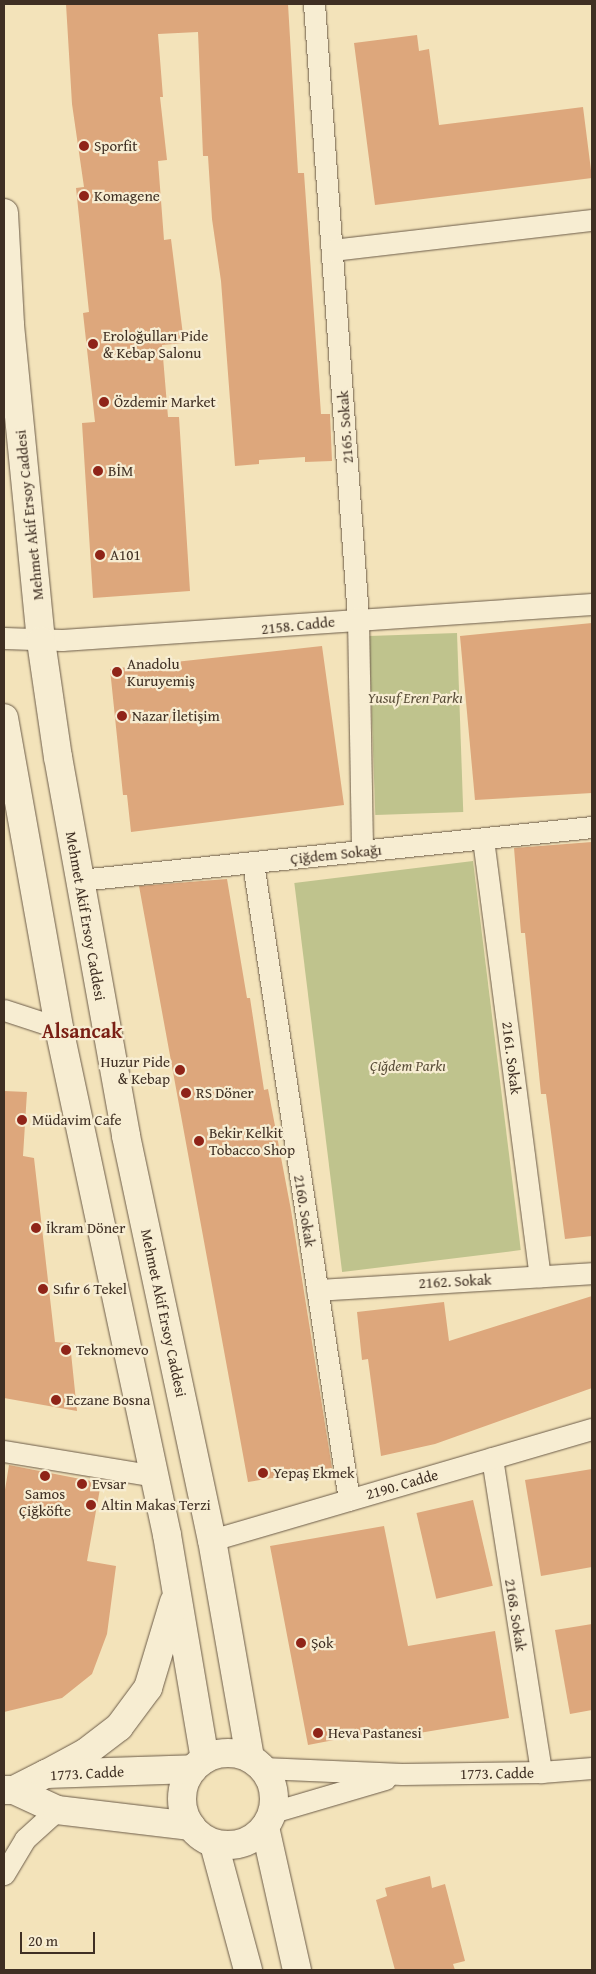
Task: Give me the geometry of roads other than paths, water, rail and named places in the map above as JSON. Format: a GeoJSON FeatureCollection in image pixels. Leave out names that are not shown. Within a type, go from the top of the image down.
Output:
{"type":"FeatureCollection","features":[{"type":"Feature","properties":{"kind":"street","name":"2165. Sokak"},"geometry":{"type":"LineString","coordinates":[[314,4],[358,618],[362,851]]}},
{"type":"Feature","properties":{"kind":"street","name":"Mehmet Akif Ersoy Caddesi"},"geometry":{"type":"LineString","coordinates":[[4,214],[10,325],[41,641],[80,880],[126,1136],[212,1540],[256,1763]]}},
{"type":"Feature","properties":{"kind":"street"},"geometry":{"type":"LineString","coordinates":[[332,250],[592,220]]}},
{"type":"Feature","properties":{"kind":"street","name":"2158. Cadde"},"geometry":{"type":"LineString","coordinates":[[4,638],[41,641],[280,627],[358,618],[592,604]]}},
{"type":"Feature","properties":{"kind":"street"},"geometry":{"type":"LineString","coordinates":[[4,718],[59,1028],[155,1476],[176,1590],[199,1764]]}},
{"type":"Feature","properties":{"kind":"street","name":"Çiğdem Sokağı"},"geometry":{"type":"LineString","coordinates":[[80,880],[592,827]]}},
{"type":"Feature","properties":{"kind":"street","name":"2161. Sokak"},"geometry":{"type":"LineString","coordinates":[[483,839],[540,1276]]}},
{"type":"Feature","properties":{"kind":"street","name":"2160. Sokak"},"geometry":{"type":"LineString","coordinates":[[253,863],[349,1500]]}},
{"type":"Feature","properties":{"kind":"street"},"geometry":{"type":"LineString","coordinates":[[4,1010],[59,1028]]}},
{"type":"Feature","properties":{"kind":"street","name":"2162. Sokak"},"geometry":{"type":"LineString","coordinates":[[318,1290],[592,1273]]}},
{"type":"Feature","properties":{"kind":"street","name":"2190. Cadde"},"geometry":{"type":"LineString","coordinates":[[212,1540],[592,1429]]}},
{"type":"Feature","properties":{"kind":"street"},"geometry":{"type":"LineString","coordinates":[[4,1451],[155,1476]]}},
{"type":"Feature","properties":{"kind":"street","name":"2168. Sokak"},"geometry":{"type":"LineString","coordinates":[[492,1458],[541,1772]]}},
{"type":"Feature","properties":{"kind":"street"},"geometry":{"type":"LineString","coordinates":[[46,1774],[85,1753],[119,1727],[148,1688],[176,1590]]}},
{"type":"Feature","properties":{"kind":"street"},"geometry":{"type":"LineString","coordinates":[[220,1753],[235,1753],[256,1763],[402,1774],[269,1819],[244,1843],[214,1844],[201,1837],[191,1826],[184,1813],[182,1798],[185,1782],[199,1764],[220,1753]]}},
{"type":"Feature","properties":{"kind":"street"},"geometry":{"type":"LineString","coordinates":[[256,1763],[271,1781],[269,1819],[297,1970]]}},
{"type":"Feature","properties":{"kind":"street","name":"1773. Cadde"},"geometry":{"type":"LineString","coordinates":[[9,1790],[46,1774],[199,1764]]}},
{"type":"Feature","properties":{"kind":"street","name":"1773. Cadde"},"geometry":{"type":"LineString","coordinates":[[402,1774],[541,1772],[592,1768]]}},
{"type":"Feature","properties":{"kind":"street","name":"1773. Cadde"},"geometry":{"type":"LineString","coordinates":[[9,1790],[57,1810],[191,1826]]}},
{"type":"Feature","properties":{"kind":"street"},"geometry":{"type":"LineString","coordinates":[[4,1874],[25,1840],[57,1810]]}},
{"type":"Feature","properties":{"kind":"street"},"geometry":{"type":"LineString","coordinates":[[214,1844],[248,1970]]}},
{"type":"Feature","properties":{"kind":"place","name":"Sporfit"},"geometry":{"type":"Point","coordinates":[84,146]}},
{"type":"Feature","properties":{"kind":"place","name":"Komagene"},"geometry":{"type":"Point","coordinates":[84,196]}},
{"type":"Feature","properties":{"kind":"place","name":"Eroloğulları Pide & Kebap Salonu"},"geometry":{"type":"Point","coordinates":[93,344]}},
{"type":"Feature","properties":{"kind":"place","name":"Özdemir Market"},"geometry":{"type":"Point","coordinates":[104,402]}},
{"type":"Feature","properties":{"kind":"place","name":"BİM"},"geometry":{"type":"Point","coordinates":[98,471]}},
{"type":"Feature","properties":{"kind":"place","name":"A101"},"geometry":{"type":"Point","coordinates":[100,555]}},
{"type":"Feature","properties":{"kind":"place","name":"Anadolu Kuruyemiş"},"geometry":{"type":"Point","coordinates":[117,672]}},
{"type":"Feature","properties":{"kind":"place","name":"Nazar İletişim"},"geometry":{"type":"Point","coordinates":[122,716]}},
{"type":"Feature","properties":{"kind":"place","name":"Huzur Pide & Kebap"},"geometry":{"type":"Point","coordinates":[180,1070]}},
{"type":"Feature","properties":{"kind":"place","name":"RS Döner"},"geometry":{"type":"Point","coordinates":[186,1093]}},
{"type":"Feature","properties":{"kind":"place","name":"Müdavim Cafe"},"geometry":{"type":"Point","coordinates":[22,1120]}},
{"type":"Feature","properties":{"kind":"place","name":"Bekir Kelkit Tobacco Shop"},"geometry":{"type":"Point","coordinates":[199,1141]}},
{"type":"Feature","properties":{"kind":"place","name":"İkram Döner"},"geometry":{"type":"Point","coordinates":[36,1228]}},
{"type":"Feature","properties":{"kind":"place","name":"Sıfır 6 Tekel"},"geometry":{"type":"Point","coordinates":[43,1289]}},
{"type":"Feature","properties":{"kind":"place","name":"Teknomevo"},"geometry":{"type":"Point","coordinates":[66,1350]}},
{"type":"Feature","properties":{"kind":"place","name":"Eczane Bosna"},"geometry":{"type":"Point","coordinates":[56,1400]}},
{"type":"Feature","properties":{"kind":"place","name":"Yepaş Ekmek"},"geometry":{"type":"Point","coordinates":[263,1473]}},
{"type":"Feature","properties":{"kind":"place","name":"Samos Çiğköfte"},"geometry":{"type":"Point","coordinates":[45,1476]}},
{"type":"Feature","properties":{"kind":"place","name":"Evsar"},"geometry":{"type":"Point","coordinates":[82,1484]}},
{"type":"Feature","properties":{"kind":"place","name":"Altin Makas Terzi"},"geometry":{"type":"Point","coordinates":[91,1505]}},
{"type":"Feature","properties":{"kind":"place","name":"Şok"},"geometry":{"type":"Point","coordinates":[301,1643]}},
{"type":"Feature","properties":{"kind":"place","name":"Heva Pastanesi"},"geometry":{"type":"Point","coordinates":[318,1733]}},
{"type":"Feature","properties":{"kind":"district","name":"Alsancak"},"geometry":{"type":"Point","coordinates":[82,1030]}},
{"type":"Feature","properties":{"kind":"park label","name":"Yusuf Eren Parkı"},"geometry":{"type":"Point","coordinates":[415,698]}},
{"type":"Feature","properties":{"kind":"park label","name":"Çiğdem Parkı"},"geometry":{"type":"Point","coordinates":[408,1066]}}]}
